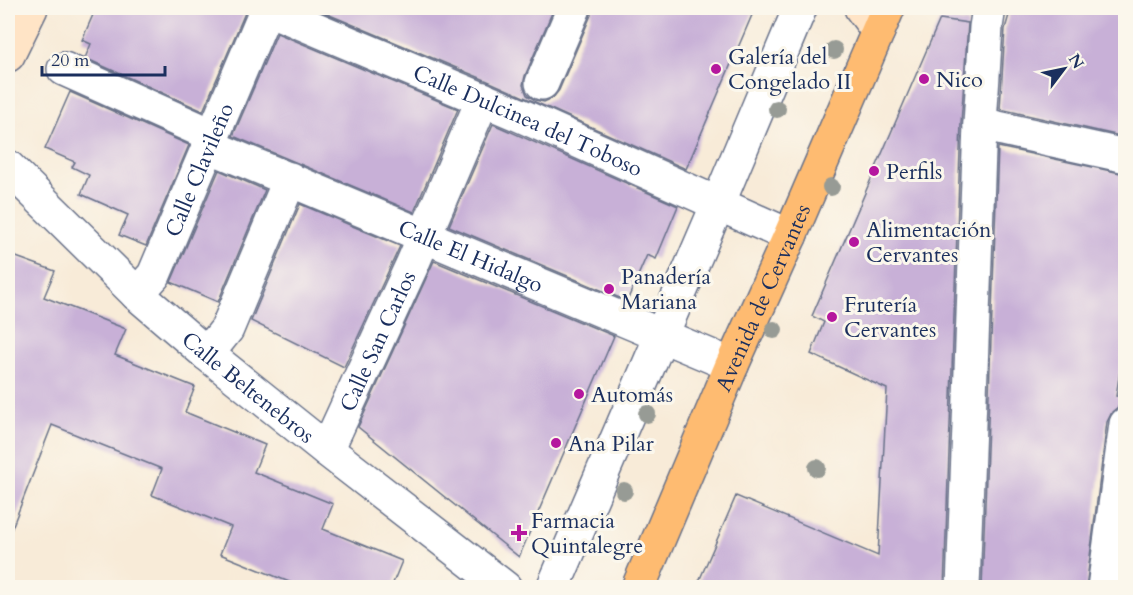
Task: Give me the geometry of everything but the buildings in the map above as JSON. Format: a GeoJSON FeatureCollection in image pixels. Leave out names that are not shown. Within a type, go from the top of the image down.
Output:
{"type":"FeatureCollection","features":[{"type":"Feature","properties":{"kind":"main road","name":"Avenida de Cervantes"},"geometry":{"type":"LineString","coordinates":[[638,588],[732,365],[790,236],[876,15]]}},
{"type":"Feature","properties":{"kind":"street"},"geometry":{"type":"LineString","coordinates":[[8,55],[30,8]]}},
{"type":"Feature","properties":{"kind":"street","name":"Calle Dulcinea del Toboso"},"geometry":{"type":"LineString","coordinates":[[266,8],[301,14],[483,99],[790,236]]}},
{"type":"Feature","properties":{"kind":"street","name":"Calle Clavileño"},"geometry":{"type":"LineString","coordinates":[[137,294],[154,275],[202,137],[266,8]]}},
{"type":"Feature","properties":{"kind":"street"},"geometry":{"type":"LineString","coordinates":[[542,83],[574,8]]}},
{"type":"Feature","properties":{"kind":"street"},"geometry":{"type":"LineString","coordinates":[[553,588],[800,8]]}},
{"type":"Feature","properties":{"kind":"street"},"geometry":{"type":"LineString","coordinates":[[963,588],[980,124],[989,8]]}},
{"type":"Feature","properties":{"kind":"street","name":"Calle El Hidalgo"},"geometry":{"type":"LineString","coordinates":[[64,69],[290,179],[732,365]]}},
{"type":"Feature","properties":{"kind":"street","name":"Calle San Carlos"},"geometry":{"type":"LineString","coordinates":[[327,450],[483,99]]}},
{"type":"Feature","properties":{"kind":"street"},"geometry":{"type":"LineString","coordinates":[[980,124],[1125,156]]}},
{"type":"Feature","properties":{"kind":"street","name":"Calle Beltenebros"},"geometry":{"type":"LineString","coordinates":[[8,167],[137,294],[207,354],[505,588]]}},
{"type":"Feature","properties":{"kind":"street"},"geometry":{"type":"LineString","coordinates":[[207,354],[229,323],[290,179]]}},
{"type":"Feature","properties":{"kind":"street"},"geometry":{"type":"LineString","coordinates":[[1104,588],[1125,424]]}},
{"type":"Feature","properties":{"kind":"place","name":"Galería del Congelado II"},"geometry":{"type":"Point","coordinates":[716,69]}},
{"type":"Feature","properties":{"kind":"place","name":"Nico"},"geometry":{"type":"Point","coordinates":[924,79]}},
{"type":"Feature","properties":{"kind":"place","name":"Perfils"},"geometry":{"type":"Point","coordinates":[874,171]}},
{"type":"Feature","properties":{"kind":"place","name":"Alimentación Cervantes"},"geometry":{"type":"Point","coordinates":[854,242]}},
{"type":"Feature","properties":{"kind":"place","name":"Panadería Mariana"},"geometry":{"type":"Point","coordinates":[609,289]}},
{"type":"Feature","properties":{"kind":"place","name":"Frutería Cervantes"},"geometry":{"type":"Point","coordinates":[832,317]}},
{"type":"Feature","properties":{"kind":"place","name":"Automás"},"geometry":{"type":"Point","coordinates":[579,394]}},
{"type":"Feature","properties":{"kind":"place","name":"Ana Pilar"},"geometry":{"type":"Point","coordinates":[556,443]}},
{"type":"Feature","properties":{"kind":"place","name":"Farmacia Quintalegre"},"geometry":{"type":"Point","coordinates":[519,533]}}]}
